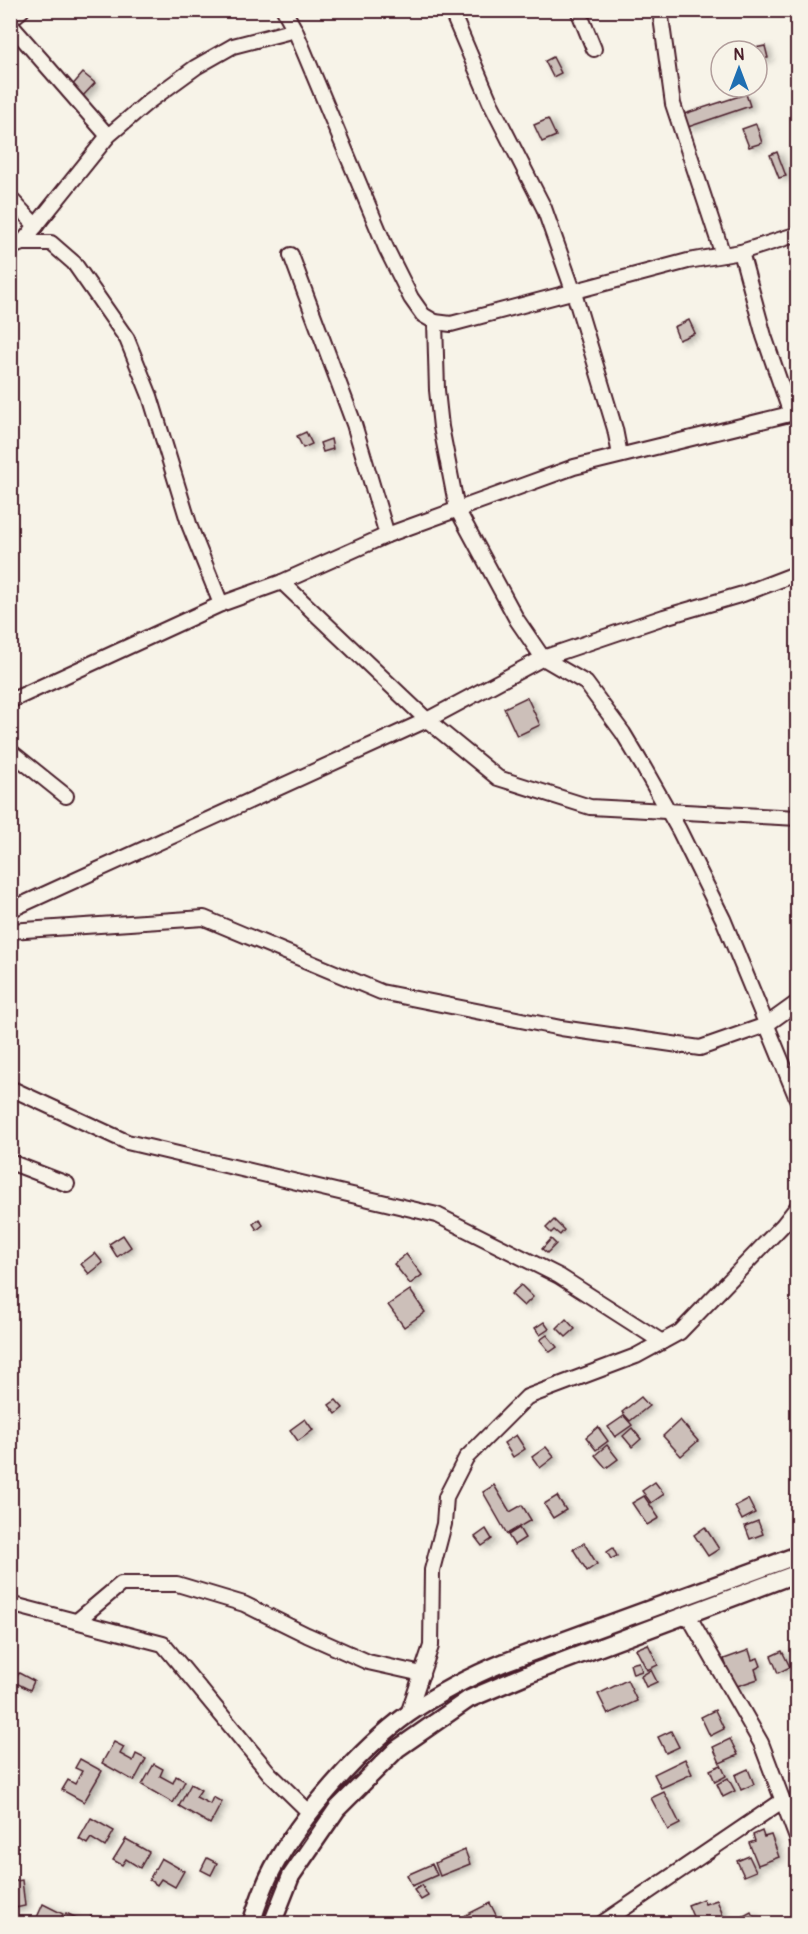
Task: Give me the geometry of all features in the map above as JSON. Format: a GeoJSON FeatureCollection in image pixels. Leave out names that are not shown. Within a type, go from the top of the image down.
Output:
{"type":"FeatureCollection","features":[{"type":"Feature","properties":{"kind":"street"},"geometry":{"type":"LineString","coordinates":[[22,10],[10,22],[108,136]]}},
{"type":"Feature","properties":{"kind":"street"},"geometry":{"type":"LineString","coordinates":[[284,10],[295,30],[386,248],[411,298],[423,315],[435,322],[451,324],[688,261],[741,252],[798,234]]}},
{"type":"Feature","properties":{"kind":"street"},"geometry":{"type":"LineString","coordinates":[[451,10],[492,104],[544,208],[574,293],[615,429],[620,455]]}},
{"type":"Feature","properties":{"kind":"street"},"geometry":{"type":"LineString","coordinates":[[578,10],[594,49]]}},
{"type":"Feature","properties":{"kind":"street"},"geometry":{"type":"LineString","coordinates":[[660,10],[673,105],[723,255]]}},
{"type":"Feature","properties":{"kind":"street"},"geometry":{"type":"LineString","coordinates":[[16,245],[36,226],[108,136],[148,102],[196,67],[233,46],[295,30]]}},
{"type":"Feature","properties":{"kind":"street"},"geometry":{"type":"LineString","coordinates":[[10,198],[36,226]]}},
{"type":"Feature","properties":{"kind":"street"},"geometry":{"type":"LineString","coordinates":[[16,245],[51,243],[74,262],[127,339],[150,396],[190,527],[221,603]]}},
{"type":"Feature","properties":{"kind":"street"},"geometry":{"type":"LineString","coordinates":[[10,701],[221,603],[282,582],[387,535],[457,509],[574,467],[794,413],[764,336],[741,252]]}},
{"type":"Feature","properties":{"kind":"street"},"geometry":{"type":"LineString","coordinates":[[291,255],[354,424],[387,535]]}},
{"type":"Feature","properties":{"kind":"street"},"geometry":{"type":"LineString","coordinates":[[435,322],[437,390],[441,427],[457,509],[517,620],[543,658],[586,683],[623,733],[669,812],[723,919],[798,1101]]}},
{"type":"Feature","properties":{"kind":"street"},"geometry":{"type":"LineString","coordinates":[[10,910],[427,720],[543,658],[664,617],[743,594],[798,573]]}},
{"type":"Feature","properties":{"kind":"street"},"geometry":{"type":"LineString","coordinates":[[282,582],[427,720],[498,778],[590,807],[798,818]]}},
{"type":"Feature","properties":{"kind":"street"},"geometry":{"type":"LineString","coordinates":[[10,751],[66,796]]}},
{"type":"Feature","properties":{"kind":"street"},"geometry":{"type":"LineString","coordinates":[[10,931],[204,918],[381,992],[561,1028],[700,1048],[766,1025],[798,1002]]}},
{"type":"Feature","properties":{"kind":"street"},"geometry":{"type":"LineString","coordinates":[[10,1088],[127,1142],[437,1215],[559,1276],[662,1342]]}},
{"type":"Feature","properties":{"kind":"street"},"geometry":{"type":"LineString","coordinates":[[10,1162],[67,1184]]}},
{"type":"Feature","properties":{"kind":"street"},"geometry":{"type":"LineString","coordinates":[[408,1714],[431,1646],[432,1570],[444,1524],[446,1497],[466,1458],[527,1397],[636,1356],[680,1332],[783,1225],[798,1206]]}},
{"type":"Feature","properties":{"kind":"street"},"geometry":{"type":"LineString","coordinates":[[251,1923],[272,1869],[325,1793],[379,1738],[408,1714],[464,1679],[505,1662],[798,1555]]}},
{"type":"Feature","properties":{"kind":"street"},"geometry":{"type":"LineString","coordinates":[[272,1923],[291,1876],[337,1809],[397,1749],[469,1699],[526,1675],[798,1573]]}},
{"type":"Feature","properties":{"kind":"street"},"geometry":{"type":"LineString","coordinates":[[77,1621],[121,1584],[177,1584],[244,1604],[368,1662],[422,1674]]}},
{"type":"Feature","properties":{"kind":"street"},"geometry":{"type":"LineString","coordinates":[[668,1623],[678,1597]]}},
{"type":"Feature","properties":{"kind":"street"},"geometry":{"type":"LineString","coordinates":[[10,1604],[163,1644],[270,1774],[310,1813]]}},
{"type":"Feature","properties":{"kind":"street"},"geometry":{"type":"LineString","coordinates":[[688,1615],[761,1743],[798,1841]]}},
{"type":"Feature","properties":{"kind":"street"},"geometry":{"type":"LineString","coordinates":[[601,1923],[782,1801]]}},
{"type":"Feature","properties":{"kind":"building"},"geometry":{"type":"Polygon","coordinates":[[[553,57],[561,73],[553,77],[545,61],[553,57]]]}},
{"type":"Feature","properties":{"kind":"building"},"geometry":{"type":"Polygon","coordinates":[[[83,73],[95,83],[81,98],[70,88],[83,73]]]}},
{"type":"Feature","properties":{"kind":"building"},"geometry":{"type":"Polygon","coordinates":[[[730,99],[748,99],[750,106],[688,127],[684,114],[730,99]]]}},
{"type":"Feature","properties":{"kind":"building"},"geometry":{"type":"Polygon","coordinates":[[[548,119],[556,136],[542,142],[534,125],[548,119]]]}},
{"type":"Feature","properties":{"kind":"building"},"geometry":{"type":"Polygon","coordinates":[[[756,124],[762,143],[749,147],[742,129],[756,124]]]}},
{"type":"Feature","properties":{"kind":"building"},"geometry":{"type":"Polygon","coordinates":[[[777,152],[786,176],[779,178],[770,155],[777,152]]]}},
{"type":"Feature","properties":{"kind":"building"},"geometry":{"type":"Polygon","coordinates":[[[689,320],[695,333],[679,340],[674,327],[689,320]]]}},
{"type":"Feature","properties":{"kind":"building"},"geometry":{"type":"Polygon","coordinates":[[[306,432],[312,444],[303,448],[297,436],[306,432]]]}},
{"type":"Feature","properties":{"kind":"building"},"geometry":{"type":"Polygon","coordinates":[[[331,439],[333,449],[323,452],[320,443],[331,439]]]}},
{"type":"Feature","properties":{"kind":"building"},"geometry":{"type":"Polygon","coordinates":[[[527,697],[540,725],[517,736],[504,708],[527,697]]]}},
{"type":"Feature","properties":{"kind":"building"},"geometry":{"type":"Polygon","coordinates":[[[259,1219],[263,1225],[257,1230],[253,1224],[259,1219]]]}},
{"type":"Feature","properties":{"kind":"building"},"geometry":{"type":"Polygon","coordinates":[[[554,1220],[564,1230],[560,1235],[554,1230],[551,1233],[546,1228],[554,1220]]]}},
{"type":"Feature","properties":{"kind":"building"},"geometry":{"type":"Polygon","coordinates":[[[123,1235],[131,1247],[117,1257],[109,1244],[123,1235]]]}},
{"type":"Feature","properties":{"kind":"building"},"geometry":{"type":"Polygon","coordinates":[[[551,1239],[556,1244],[547,1253],[542,1249],[551,1239]]]}},
{"type":"Feature","properties":{"kind":"building"},"geometry":{"type":"Polygon","coordinates":[[[95,1253],[103,1263],[89,1274],[81,1264],[95,1253]]]}},
{"type":"Feature","properties":{"kind":"building"},"geometry":{"type":"Polygon","coordinates":[[[406,1254],[422,1275],[410,1284],[394,1264],[406,1254]]]}},
{"type":"Feature","properties":{"kind":"building"},"geometry":{"type":"Polygon","coordinates":[[[521,1285],[533,1297],[524,1306],[511,1294],[521,1285]]]}},
{"type":"Feature","properties":{"kind":"building"},"geometry":{"type":"Polygon","coordinates":[[[410,1290],[425,1312],[404,1327],[388,1305],[410,1290]]]}},
{"type":"Feature","properties":{"kind":"building"},"geometry":{"type":"Polygon","coordinates":[[[566,1319],[575,1329],[566,1337],[557,1328],[566,1319]]]}},
{"type":"Feature","properties":{"kind":"building"},"geometry":{"type":"Polygon","coordinates":[[[544,1322],[549,1329],[540,1335],[535,1328],[544,1322]]]}},
{"type":"Feature","properties":{"kind":"building"},"geometry":{"type":"Polygon","coordinates":[[[547,1335],[557,1347],[550,1352],[540,1340],[547,1335]]]}},
{"type":"Feature","properties":{"kind":"building"},"geometry":{"type":"Polygon","coordinates":[[[641,1397],[649,1406],[630,1421],[622,1412],[641,1397]]]}},
{"type":"Feature","properties":{"kind":"building"},"geometry":{"type":"Polygon","coordinates":[[[336,1400],[343,1408],[336,1414],[329,1405],[336,1400]]]}},
{"type":"Feature","properties":{"kind":"building"},"geometry":{"type":"Polygon","coordinates":[[[624,1416],[632,1425],[615,1437],[608,1427],[624,1416]]]}},
{"type":"Feature","properties":{"kind":"building"},"geometry":{"type":"Polygon","coordinates":[[[305,1419],[313,1430],[298,1441],[290,1430],[305,1419]]]}},
{"type":"Feature","properties":{"kind":"building"},"geometry":{"type":"Polygon","coordinates":[[[680,1420],[698,1441],[681,1456],[663,1436],[680,1420]]]}},
{"type":"Feature","properties":{"kind":"building"},"geometry":{"type":"Polygon","coordinates":[[[598,1427],[608,1441],[596,1450],[586,1437],[598,1427]]]}},
{"type":"Feature","properties":{"kind":"building"},"geometry":{"type":"Polygon","coordinates":[[[632,1428],[641,1439],[632,1447],[623,1436],[632,1428]]]}},
{"type":"Feature","properties":{"kind":"building"},"geometry":{"type":"Polygon","coordinates":[[[516,1435],[525,1449],[513,1457],[504,1443],[516,1435]]]}},
{"type":"Feature","properties":{"kind":"building"},"geometry":{"type":"Polygon","coordinates":[[[607,1445],[618,1459],[606,1468],[595,1455],[607,1445]]]}},
{"type":"Feature","properties":{"kind":"building"},"geometry":{"type":"Polygon","coordinates":[[[546,1447],[554,1457],[540,1468],[532,1457],[546,1447]]]}},
{"type":"Feature","properties":{"kind":"building"},"geometry":{"type":"Polygon","coordinates":[[[655,1482],[664,1494],[651,1503],[642,1491],[655,1482]]]}},
{"type":"Feature","properties":{"kind":"building"},"geometry":{"type":"Polygon","coordinates":[[[494,1485],[510,1512],[522,1505],[531,1520],[507,1534],[483,1492],[494,1485]]]}},
{"type":"Feature","properties":{"kind":"building"},"geometry":{"type":"Polygon","coordinates":[[[557,1496],[566,1510],[553,1518],[544,1504],[557,1496]]]}},
{"type":"Feature","properties":{"kind":"building"},"geometry":{"type":"Polygon","coordinates":[[[644,1496],[659,1518],[647,1525],[632,1503],[644,1496]]]}},
{"type":"Feature","properties":{"kind":"building"},"geometry":{"type":"Polygon","coordinates":[[[748,1499],[755,1513],[742,1520],[735,1506],[748,1499]]]}},
{"type":"Feature","properties":{"kind":"building"},"geometry":{"type":"Polygon","coordinates":[[[758,1521],[763,1534],[750,1539],[745,1526],[758,1521]]]}},
{"type":"Feature","properties":{"kind":"building"},"geometry":{"type":"Polygon","coordinates":[[[705,1527],[719,1549],[708,1556],[694,1535],[705,1527]]]}},
{"type":"Feature","properties":{"kind":"building"},"geometry":{"type":"Polygon","coordinates":[[[519,1528],[525,1538],[514,1545],[508,1535],[519,1528]]]}},
{"type":"Feature","properties":{"kind":"building"},"geometry":{"type":"Polygon","coordinates":[[[486,1529],[492,1539],[482,1546],[475,1537],[486,1529]]]}},
{"type":"Feature","properties":{"kind":"building"},"geometry":{"type":"Polygon","coordinates":[[[584,1543],[597,1564],[587,1571],[573,1549],[584,1543]]]}},
{"type":"Feature","properties":{"kind":"building"},"geometry":{"type":"Polygon","coordinates":[[[613,1548],[617,1556],[611,1559],[607,1552],[613,1548]]]}},
{"type":"Feature","properties":{"kind":"building"},"geometry":{"type":"Polygon","coordinates":[[[648,1644],[658,1665],[647,1670],[636,1649],[648,1644]]]}},
{"type":"Feature","properties":{"kind":"building"},"geometry":{"type":"Polygon","coordinates":[[[749,1650],[752,1660],[758,1658],[761,1666],[755,1669],[758,1679],[734,1687],[724,1659],[749,1650]]]}},
{"type":"Feature","properties":{"kind":"building"},"geometry":{"type":"Polygon","coordinates":[[[782,1651],[790,1667],[778,1673],[771,1656],[782,1651]]]}},
{"type":"Feature","properties":{"kind":"building"},"geometry":{"type":"Polygon","coordinates":[[[639,1662],[642,1671],[633,1674],[630,1664],[639,1662]]]}},
{"type":"Feature","properties":{"kind":"building"},"geometry":{"type":"Polygon","coordinates":[[[651,1670],[657,1682],[646,1687],[641,1676],[651,1670]]]}},
{"type":"Feature","properties":{"kind":"building"},"geometry":{"type":"Polygon","coordinates":[[[19,1673],[34,1681],[30,1690],[14,1682],[19,1673]]]}},
{"type":"Feature","properties":{"kind":"building"},"geometry":{"type":"Polygon","coordinates":[[[627,1680],[637,1701],[608,1714],[598,1694],[627,1680]]]}},
{"type":"Feature","properties":{"kind":"building"},"geometry":{"type":"Polygon","coordinates":[[[715,1710],[724,1729],[710,1736],[701,1717],[715,1710]]]}},
{"type":"Feature","properties":{"kind":"building"},"geometry":{"type":"Polygon","coordinates":[[[671,1731],[679,1747],[666,1753],[658,1737],[671,1731]]]}},
{"type":"Feature","properties":{"kind":"building"},"geometry":{"type":"Polygon","coordinates":[[[730,1739],[738,1755],[720,1763],[713,1747],[730,1739]]]}},
{"type":"Feature","properties":{"kind":"building"},"geometry":{"type":"Polygon","coordinates":[[[114,1742],[124,1747],[120,1754],[133,1761],[136,1754],[146,1759],[134,1781],[102,1763],[114,1742]]]}},
{"type":"Feature","properties":{"kind":"building"},"geometry":{"type":"Polygon","coordinates":[[[80,1759],[102,1771],[84,1802],[62,1790],[68,1780],[75,1784],[82,1771],[75,1768],[80,1759]]]}},
{"type":"Feature","properties":{"kind":"building"},"geometry":{"type":"Polygon","coordinates":[[[685,1759],[692,1774],[661,1788],[654,1774],[685,1759]]]}},
{"type":"Feature","properties":{"kind":"building"},"geometry":{"type":"Polygon","coordinates":[[[154,1764],[163,1769],[160,1776],[173,1783],[176,1776],[185,1781],[173,1803],[142,1785],[154,1764]]]}},
{"type":"Feature","properties":{"kind":"building"},"geometry":{"type":"Polygon","coordinates":[[[721,1765],[726,1776],[715,1782],[710,1770],[721,1765]]]}},
{"type":"Feature","properties":{"kind":"building"},"geometry":{"type":"Polygon","coordinates":[[[748,1769],[754,1784],[741,1790],[735,1775],[748,1769]]]}},
{"type":"Feature","properties":{"kind":"building"},"geometry":{"type":"Polygon","coordinates":[[[728,1778],[735,1791],[723,1797],[717,1784],[728,1778]]]}},
{"type":"Feature","properties":{"kind":"building"},"geometry":{"type":"Polygon","coordinates":[[[191,1784],[201,1790],[196,1797],[210,1804],[213,1797],[222,1802],[210,1824],[179,1806],[191,1784]]]}},
{"type":"Feature","properties":{"kind":"building"},"geometry":{"type":"Polygon","coordinates":[[[664,1792],[680,1824],[668,1830],[651,1798],[664,1792]]]}},
{"type":"Feature","properties":{"kind":"building"},"geometry":{"type":"Polygon","coordinates":[[[91,1818],[114,1831],[105,1847],[91,1838],[87,1844],[79,1839],[91,1818]]]}},
{"type":"Feature","properties":{"kind":"building"},"geometry":{"type":"Polygon","coordinates":[[[762,1831],[764,1837],[771,1835],[779,1857],[758,1865],[749,1843],[755,1841],[753,1835],[762,1831]]]}},
{"type":"Feature","properties":{"kind":"building"},"geometry":{"type":"Polygon","coordinates":[[[126,1839],[149,1852],[140,1868],[126,1859],[122,1865],[113,1860],[126,1839]]]}},
{"type":"Feature","properties":{"kind":"building"},"geometry":{"type":"Polygon","coordinates":[[[465,1850],[470,1864],[440,1876],[435,1863],[465,1850]]]}},
{"type":"Feature","properties":{"kind":"building"},"geometry":{"type":"Polygon","coordinates":[[[749,1856],[756,1871],[744,1876],[737,1861],[749,1856]]]}},
{"type":"Feature","properties":{"kind":"building"},"geometry":{"type":"Polygon","coordinates":[[[161,1858],[184,1871],[175,1887],[161,1879],[157,1885],[149,1880],[161,1858]]]}},
{"type":"Feature","properties":{"kind":"building"},"geometry":{"type":"Polygon","coordinates":[[[207,1858],[217,1863],[211,1875],[201,1870],[207,1858]]]}},
{"type":"Feature","properties":{"kind":"building"},"geometry":{"type":"Polygon","coordinates":[[[432,1864],[437,1875],[412,1886],[407,1875],[432,1864]]]}},
{"type":"Feature","properties":{"kind":"building"},"geometry":{"type":"Polygon","coordinates":[[[22,1880],[25,1906],[10,1909],[10,1882],[22,1880]]]}},
{"type":"Feature","properties":{"kind":"building"},"geometry":{"type":"Polygon","coordinates":[[[422,1885],[428,1896],[421,1900],[414,1890],[422,1885]]]}},
{"type":"Feature","properties":{"kind":"building"},"geometry":{"type":"Polygon","coordinates":[[[703,1899],[705,1904],[717,1900],[725,1921],[719,1924],[696,1924],[688,1905],[703,1899]]]}},
{"type":"Feature","properties":{"kind":"building"},"geometry":{"type":"Polygon","coordinates":[[[490,1903],[497,1917],[485,1924],[466,1924],[462,1917],[490,1903]]]}},
{"type":"Feature","properties":{"kind":"building"},"geometry":{"type":"Polygon","coordinates":[[[43,1904],[63,1914],[58,1924],[34,1924],[43,1904]]]}},
{"type":"Feature","properties":{"kind":"building"},"geometry":{"type":"Polygon","coordinates":[[[751,1912],[756,1922],[759,1920],[760,1924],[738,1924],[736,1920],[751,1912]]]}},
{"type":"Feature","properties":{"kind":"building"},"geometry":{"type":"Polygon","coordinates":[[[66,1913],[79,1919],[76,1924],[61,1924],[66,1913]]]}},
{"type":"Feature","properties":{"kind":"building"},"geometry":{"type":"Polygon","coordinates":[[[91,1916],[104,1923],[87,1924],[91,1916]]]}}]}
